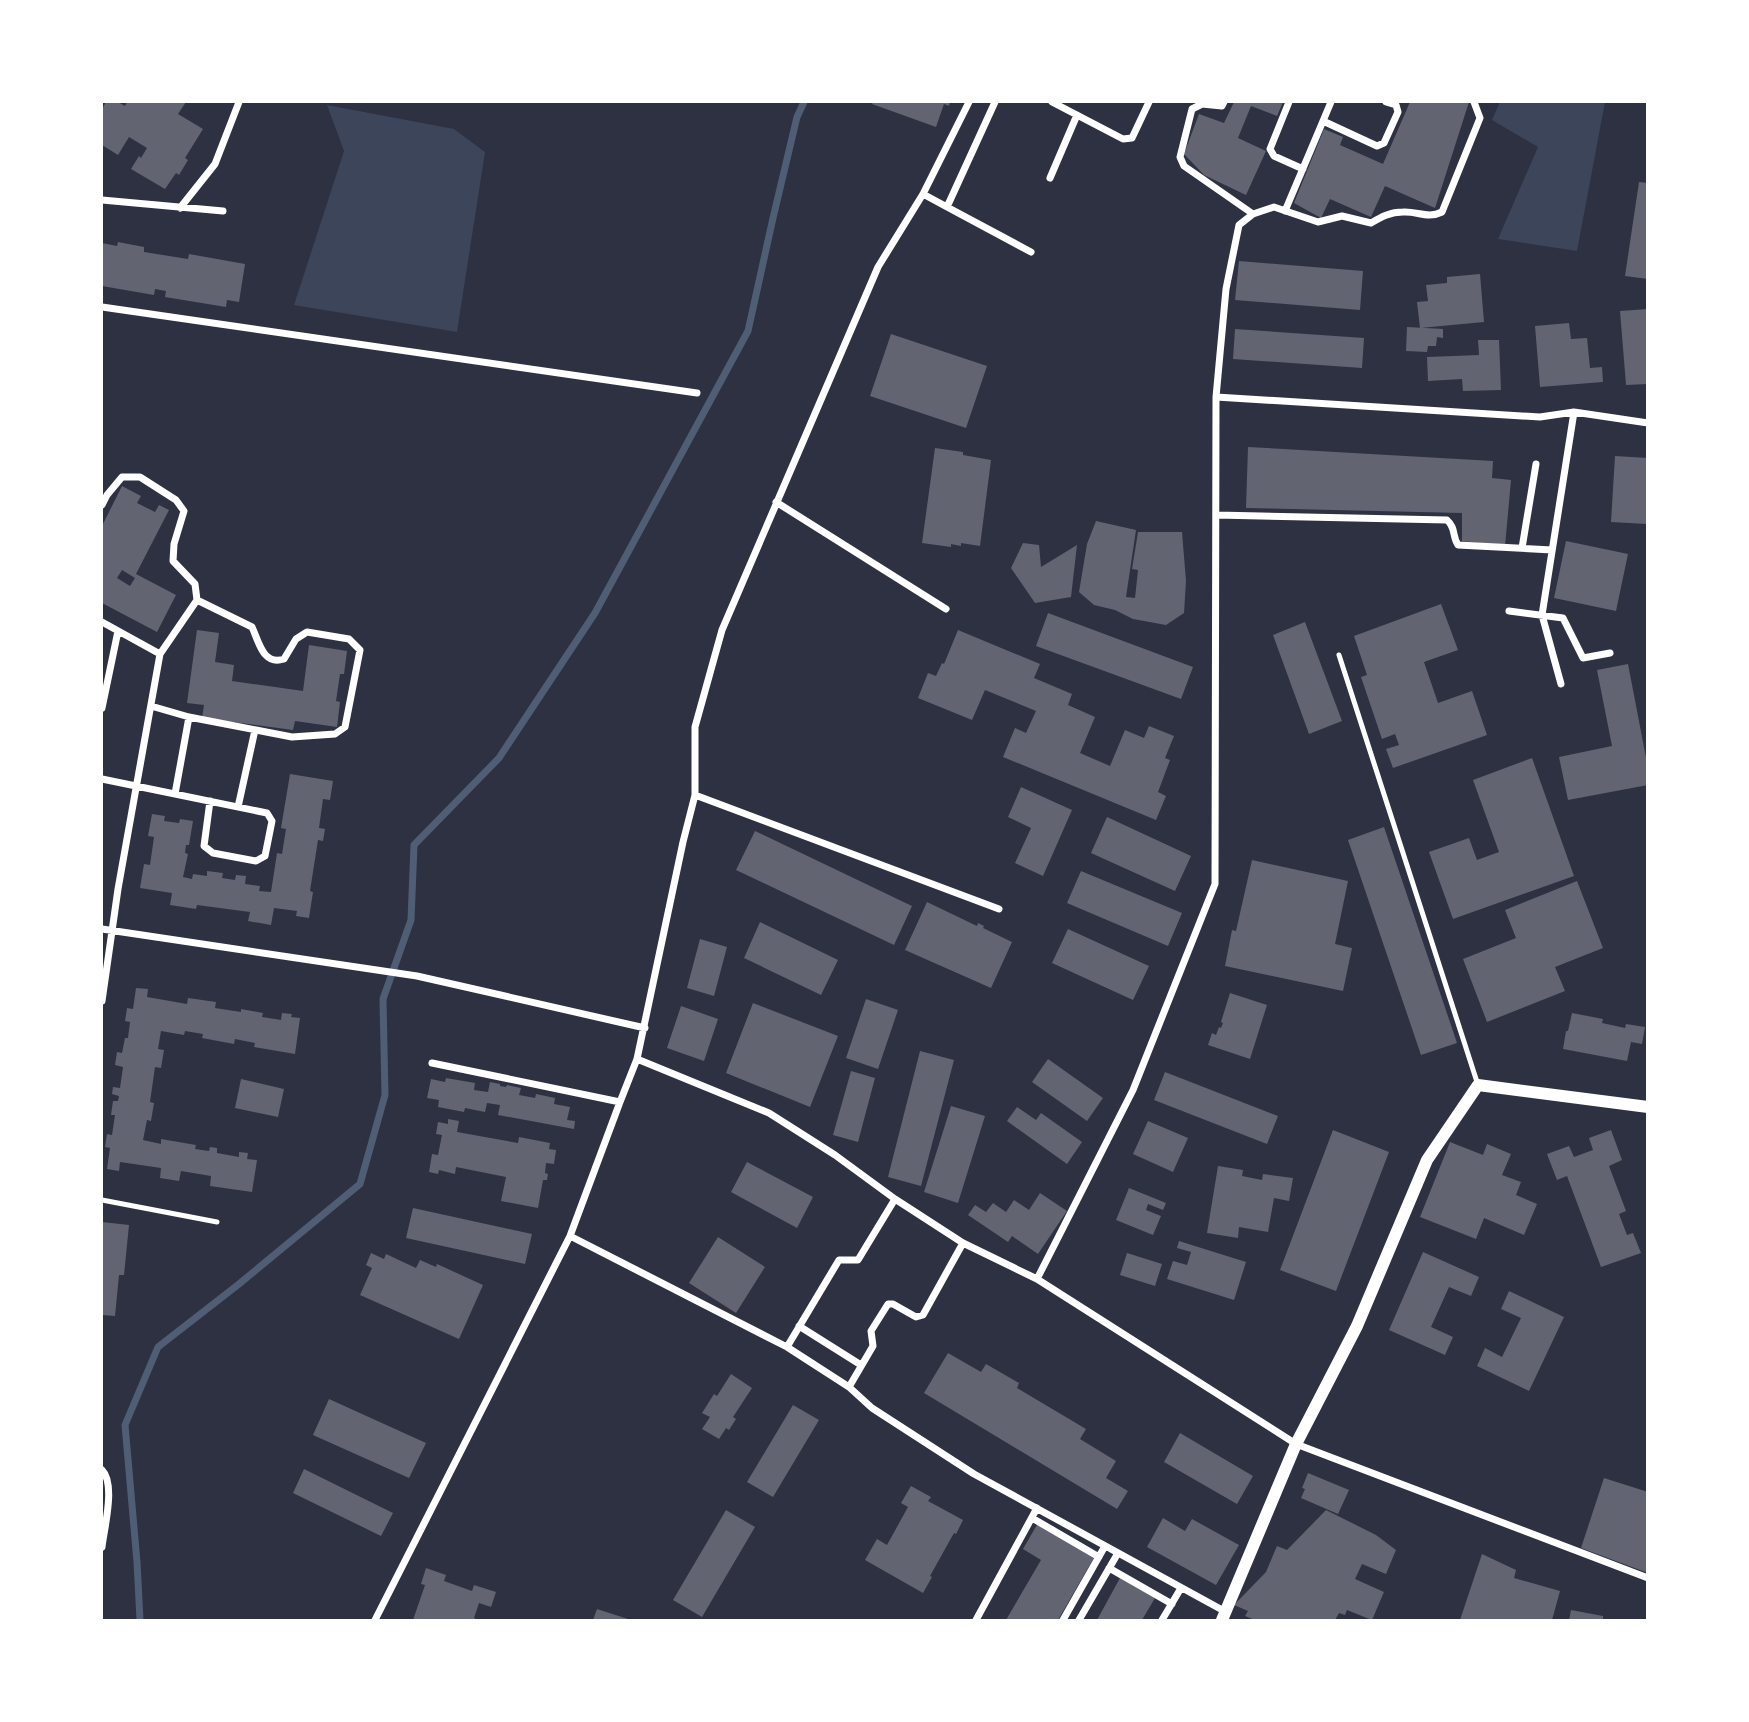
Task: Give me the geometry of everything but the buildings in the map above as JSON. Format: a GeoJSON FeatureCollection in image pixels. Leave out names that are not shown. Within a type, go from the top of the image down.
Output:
{"type":"FeatureCollection","features":[{"type":"Feature","properties":{"kind":"street"},"geometry":{"type":"LineString","coordinates":[[180,208],[215,164],[239,102]]}},
{"type":"Feature","properties":{"kind":"street"},"geometry":{"type":"LineString","coordinates":[[375,1620],[570,1236],[637,1059],[645,1028],[695,795],[695,727],[722,629],[878,267],[923,194],[969,102]]}},
{"type":"Feature","properties":{"kind":"street"},"geometry":{"type":"LineString","coordinates":[[947,207],[995,102]]}},
{"type":"Feature","properties":{"kind":"street"},"geometry":{"type":"LineString","coordinates":[[1052,102],[1123,139],[1132,138],[1149,102]]}},
{"type":"Feature","properties":{"kind":"street"},"geometry":{"type":"LineString","coordinates":[[1224,102],[1222,106],[1202,104],[1192,109],[1180,157],[1184,166],[1253,214]]}},
{"type":"Feature","properties":{"kind":"street"},"geometry":{"type":"LineString","coordinates":[[1289,102],[1270,149],[1273,156],[1303,169]]}},
{"type":"Feature","properties":{"kind":"street"},"geometry":{"type":"LineString","coordinates":[[1285,211],[1331,102]]}},
{"type":"Feature","properties":{"kind":"street"},"geometry":{"type":"LineString","coordinates":[[1322,121],[1377,146],[1384,143],[1398,112],[1396,106],[1386,102]]}},
{"type":"Feature","properties":{"kind":"street"},"geometry":{"type":"LineString","coordinates":[[1037,1279],[1133,1090],[1214,884],[1216,397],[1226,289],[1239,225],[1253,214],[1274,207],[1318,222],[1342,216],[1371,223],[1383,215],[1404,212],[1434,216],[1442,212],[1480,118],[1474,102]]}},
{"type":"Feature","properties":{"kind":"street"},"geometry":{"type":"LineString","coordinates":[[1050,178],[1077,115]]}},
{"type":"Feature","properties":{"kind":"street"},"geometry":{"type":"LineString","coordinates":[[923,194],[1031,252]]}},
{"type":"Feature","properties":{"kind":"street"},"geometry":{"type":"LineString","coordinates":[[102,200],[223,211]]}},
{"type":"Feature","properties":{"kind":"street"},"geometry":{"type":"LineString","coordinates":[[102,307],[697,393]]}},
{"type":"Feature","properties":{"kind":"street"},"geometry":{"type":"LineString","coordinates":[[1216,397],[1541,417],[1574,412],[1647,422]]}},
{"type":"Feature","properties":{"kind":"street"},"geometry":{"type":"LineString","coordinates":[[1561,684],[1542,615],[1574,412]]}},
{"type":"Feature","properties":{"kind":"street"},"geometry":{"type":"LineString","coordinates":[[1522,548],[1536,464]]}},
{"type":"Feature","properties":{"kind":"street"},"geometry":{"type":"LineString","coordinates":[[102,505],[122,477],[140,477],[176,500],[184,511],[174,544],[173,561],[195,584],[197,600],[160,654],[118,889],[102,1001]]}},
{"type":"Feature","properties":{"kind":"street"},"geometry":{"type":"LineString","coordinates":[[776,502],[946,609]]}},
{"type":"Feature","properties":{"kind":"street"},"geometry":{"type":"LineString","coordinates":[[1216,515],[1447,520],[1452,525],[1458,545],[1552,550]]}},
{"type":"Feature","properties":{"kind":"street"},"geometry":{"type":"LineString","coordinates":[[151,706],[189,717],[292,737],[335,734],[345,727],[360,650],[349,639],[307,632],[296,639],[284,659],[271,660],[262,652],[252,627],[197,600]]}},
{"type":"Feature","properties":{"kind":"street"},"geometry":{"type":"LineString","coordinates":[[1509,611],[1563,618],[1584,658],[1610,653]]}},
{"type":"Feature","properties":{"kind":"street"},"geometry":{"type":"LineString","coordinates":[[102,622],[160,654]]}},
{"type":"Feature","properties":{"kind":"street"},"geometry":{"type":"LineString","coordinates":[[102,708],[118,631]]}},
{"type":"Feature","properties":{"kind":"street"},"geometry":{"type":"LineString","coordinates":[[102,662],[111,663]]}},
{"type":"Feature","properties":{"kind":"street"},"geometry":{"type":"LineString","coordinates":[[175,794],[189,717]]}},
{"type":"Feature","properties":{"kind":"street"},"geometry":{"type":"LineString","coordinates":[[238,807],[254,730]]}},
{"type":"Feature","properties":{"kind":"street"},"geometry":{"type":"LineString","coordinates":[[102,779],[210,801],[267,813],[272,821],[265,856],[256,861],[213,853],[204,846],[210,801]]}},
{"type":"Feature","properties":{"kind":"street"},"geometry":{"type":"LineString","coordinates":[[695,795],[999,909]]}},
{"type":"Feature","properties":{"kind":"street"},"geometry":{"type":"LineString","coordinates":[[102,929],[417,976],[645,1028]]}},
{"type":"Feature","properties":{"kind":"street"},"geometry":{"type":"LineString","coordinates":[[637,1059],[769,1113],[963,1242],[1037,1279],[1296,1444],[1647,1578]]}},
{"type":"Feature","properties":{"kind":"street"},"geometry":{"type":"LineString","coordinates":[[432,1063],[620,1102]]}},
{"type":"Feature","properties":{"kind":"street"},"geometry":{"type":"LineString","coordinates":[[570,1236],[787,1347],[849,1387],[884,1416],[974,1474],[1181,1588],[1224,1616],[1296,1444],[1357,1326],[1427,1160],[1478,1085],[1647,1107]]}},
{"type":"Feature","properties":{"kind":"street"},"geometry":{"type":"LineString","coordinates":[[787,1347],[839,1260],[858,1260],[895,1199]]}},
{"type":"Feature","properties":{"kind":"street"},"geometry":{"type":"LineString","coordinates":[[849,1387],[873,1346],[871,1331],[888,1304],[893,1304],[916,1317],[923,1315],[963,1242]]}},
{"type":"Feature","properties":{"kind":"street"},"geometry":{"type":"LineString","coordinates":[[799,1326],[862,1365]]}},
{"type":"Feature","properties":{"kind":"street"},"geometry":{"type":"LineString","coordinates":[[102,1471],[106,1474],[109,1497],[102,1547]]}},
{"type":"Feature","properties":{"kind":"street"},"geometry":{"type":"LineString","coordinates":[[976,1620],[1037,1508]]}},
{"type":"Feature","properties":{"kind":"street"},"geometry":{"type":"LineString","coordinates":[[1032,1518],[1099,1557]]}},
{"type":"Feature","properties":{"kind":"street"},"geometry":{"type":"LineString","coordinates":[[1063,1620],[1105,1546]]}},
{"type":"Feature","properties":{"kind":"street"},"geometry":{"type":"LineString","coordinates":[[1079,1620],[1118,1553]]}},
{"type":"Feature","properties":{"kind":"street"},"geometry":{"type":"LineString","coordinates":[[1109,1568],[1172,1604]]}},
{"type":"Feature","properties":{"kind":"street"},"geometry":{"type":"LineString","coordinates":[[1162,1620],[1181,1588]]}},
{"type":"Feature","properties":{"kind":"lane"},"geometry":{"type":"LineString","coordinates":[[1339,655],[1478,1085]]}},
{"type":"Feature","properties":{"kind":"lane"},"geometry":{"type":"LineString","coordinates":[[102,1200],[217,1222]]}},
{"type":"Feature","properties":{"kind":"shaded area"},"geometry":{"type":"Polygon","coordinates":[[[1500,102],[1605,102],[1577,251],[1498,239],[1538,147],[1492,120],[1500,102]]]}},
{"type":"Feature","properties":{"kind":"shaded area"},"geometry":{"type":"Polygon","coordinates":[[[327,105],[454,129],[485,152],[457,332],[294,305],[344,151],[327,105]]]}},
{"type":"Feature","properties":{"kind":"waterway"},"geometry":{"type":"LineString","coordinates":[[140,1620],[125,1425],[158,1347],[360,1184],[385,1095],[383,999],[411,920],[414,845],[499,758],[595,613],[748,331],[797,117],[804,102]]}}]}
